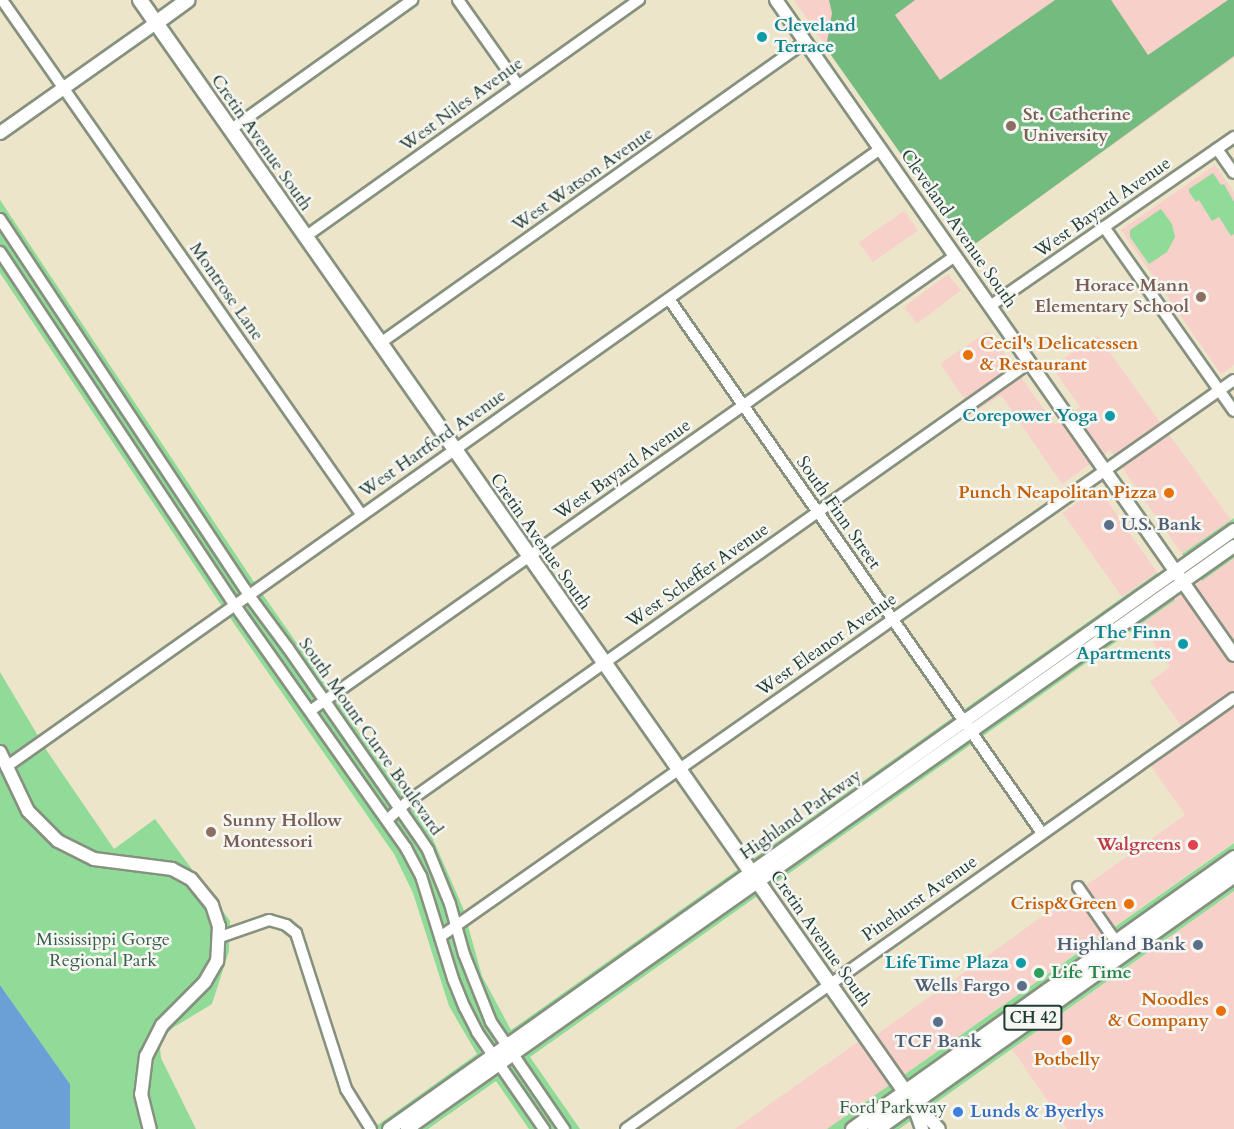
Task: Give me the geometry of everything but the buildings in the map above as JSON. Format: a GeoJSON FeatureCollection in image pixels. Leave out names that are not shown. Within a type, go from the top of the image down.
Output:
{"type":"FeatureCollection","features":[{"type":"Feature","properties":{"kind":"main road","name":"Cretin Avenue South"},"geometry":{"type":"LineString","coordinates":[[140,0],[909,1097]]}},
{"type":"Feature","properties":{"kind":"main road"},"geometry":{"type":"LineString","coordinates":[[156,23],[188,0]]}},
{"type":"Feature","properties":{"kind":"main road","name":"CH 42"},"geometry":{"type":"LineString","coordinates":[[1120,948],[1234,858]]}},
{"type":"Feature","properties":{"kind":"main road","name":"CH 42"},"geometry":{"type":"LineString","coordinates":[[853,1129],[909,1097],[1120,948],[1234,874]]}},
{"type":"Feature","properties":{"kind":"main road","name":"CH 42"},"geometry":{"type":"LineString","coordinates":[[875,1129],[909,1097]]}},
{"type":"Feature","properties":{"kind":"street","name":"Montrose Lane"},"geometry":{"type":"LineString","coordinates":[[2,0],[362,514]]}},
{"type":"Feature","properties":{"kind":"street"},"geometry":{"type":"LineString","coordinates":[[230,130],[412,0]]}},
{"type":"Feature","properties":{"kind":"street"},"geometry":{"type":"LineString","coordinates":[[458,0],[518,85]]}},
{"type":"Feature","properties":{"kind":"street","name":"West Niles Avenue"},"geometry":{"type":"LineString","coordinates":[[305,237],[639,0]]}},
{"type":"Feature","properties":{"kind":"street","name":"Cleveland Avenue South"},"geometry":{"type":"LineString","coordinates":[[776,0],[1234,655]]}},
{"type":"Feature","properties":{"kind":"street"},"geometry":{"type":"LineString","coordinates":[[0,133],[156,23]]}},
{"type":"Feature","properties":{"kind":"street","name":"West Watson Avenue"},"geometry":{"type":"LineString","coordinates":[[379,344],[805,42]]}},
{"type":"Feature","properties":{"kind":"street","name":"West Bayard Avenue"},"geometry":{"type":"LineString","coordinates":[[990,306],[1234,137]]}},
{"type":"Feature","properties":{"kind":"street","name":"West Hartford Avenue"},"geometry":{"type":"LineString","coordinates":[[6,767],[880,149]]}},
{"type":"Feature","properties":{"kind":"street"},"geometry":{"type":"LineString","coordinates":[[1217,149],[1234,173]]}},
{"type":"Feature","properties":{"kind":"street","name":"South Mount Curve Boulevard"},"geometry":{"type":"LineString","coordinates":[[0,219],[150,442],[248,594],[326,701],[428,850],[458,927],[464,954],[481,1000],[509,1050],[564,1129]]}},
{"type":"Feature","properties":{"kind":"street"},"geometry":{"type":"LineString","coordinates":[[1104,227],[1234,411]]}},
{"type":"Feature","properties":{"kind":"street","name":"South Mount Curve Boulevard"},"geometry":{"type":"LineString","coordinates":[[0,252],[234,604],[387,820],[421,876],[465,1008],[496,1060],[544,1129]]}},
{"type":"Feature","properties":{"kind":"street","name":"West Bayard Avenue"},"geometry":{"type":"LineString","coordinates":[[310,711],[955,256]]}},
{"type":"Feature","properties":{"kind":"street","name":"South Finn Street"},"geometry":{"type":"LineString","coordinates":[[669,299],[1042,833]]}},
{"type":"Feature","properties":{"kind":"street"},"geometry":{"type":"LineString","coordinates":[[51,327],[66,316]]}},
{"type":"Feature","properties":{"kind":"street","name":"West Scheffer Avenue"},"geometry":{"type":"LineString","coordinates":[[387,820],[400,807],[1030,362]]}},
{"type":"Feature","properties":{"kind":"street","name":"West Eleanor Avenue"},"geometry":{"type":"LineString","coordinates":[[440,937],[458,927],[1234,380]]}},
{"type":"Feature","properties":{"kind":"street"},"geometry":{"type":"LineString","coordinates":[[135,453],[150,442]]}},
{"type":"Feature","properties":{"kind":"street","name":"Highland Parkway"},"geometry":{"type":"LineString","coordinates":[[407,1129],[509,1050],[967,726],[1234,530]]}},
{"type":"Feature","properties":{"kind":"street","name":"Highland Parkway"},"geometry":{"type":"LineString","coordinates":[[967,726],[1234,546]]}},
{"type":"Feature","properties":{"kind":"street","name":"Pinehurst Avenue"},"geometry":{"type":"LineString","coordinates":[[626,1129],[1234,698]]}},
{"type":"Feature","properties":{"kind":"street"},"geometry":{"type":"LineString","coordinates":[[0,752],[35,820],[67,847],[111,862],[167,868],[191,879],[212,905],[220,937],[219,951],[212,971],[162,1025],[148,1047],[141,1094],[150,1129]]}},
{"type":"Feature","properties":{"kind":"street"},"geometry":{"type":"LineString","coordinates":[[1078,887],[1120,948]]}},
{"type":"Feature","properties":{"kind":"street"},"geometry":{"type":"LineString","coordinates":[[220,937],[269,920],[286,925],[296,933],[346,1089],[371,1129]]}},
{"type":"Feature","properties":{"kind":"street","name":"Highland Parkway"},"geometry":{"type":"LineString","coordinates":[[388,1129],[496,1060]]}},
{"type":"Feature","properties":{"kind":"street","name":"Cretin Avenue South"},"geometry":{"type":"LineString","coordinates":[[909,1097],[922,1129]]}},
{"type":"Feature","properties":{"kind":"street","name":"Cretin Avenue South"},"geometry":{"type":"LineString","coordinates":[[909,1097],[939,1129]]}},
{"type":"Feature","properties":{"kind":"shaded area","name":"St. Catherine University"},"geometry":{"type":"Polygon","coordinates":[[[794,0],[1234,0],[1234,58],[968,249],[794,0]]]}},
{"type":"Feature","properties":{"kind":"shaded area","name":"Horace Mann Elementary School"},"geometry":{"type":"Polygon","coordinates":[[[1215,165],[1234,192],[1234,365],[1221,374],[1121,230],[1215,165]]]}},
{"type":"Feature","properties":{"kind":"shaded area"},"geometry":{"type":"Polygon","coordinates":[[[904,211],[918,231],[873,262],[859,243],[904,211]]]}},
{"type":"Feature","properties":{"kind":"shaded area"},"geometry":{"type":"Polygon","coordinates":[[[948,274],[961,291],[917,324],[904,307],[948,274]]]}},
{"type":"Feature","properties":{"kind":"shaded area"},"geometry":{"type":"Polygon","coordinates":[[[988,331],[1055,425],[1080,407],[1052,367],[1097,335],[1231,520],[1182,554],[1110,450],[1062,484],[1001,395],[974,413],[940,364],[988,331]]]}},
{"type":"Feature","properties":{"kind":"shaded area"},"geometry":{"type":"Polygon","coordinates":[[[1098,488],[1157,572],[1122,597],[1063,513],[1098,488]]]}},
{"type":"Feature","properties":{"kind":"shaded area"},"geometry":{"type":"Polygon","coordinates":[[[1234,558],[1234,842],[827,1129],[735,1129],[866,1036],[869,1040],[1185,815],[1147,760],[1186,733],[1150,682],[1170,667],[1141,624],[1234,558]]]}},
{"type":"Feature","properties":{"kind":"shaded area"},"geometry":{"type":"Polygon","coordinates":[[[1234,891],[1234,1129],[1067,1129],[1012,1049],[1234,891]]]}},
{"type":"Feature","properties":{"kind":"green space","name":"St. Catherine University"},"geometry":{"type":"Polygon","coordinates":[[[829,0],[915,0],[895,15],[940,80],[1055,0],[1111,0],[1148,55],[1228,0],[1234,0],[1234,56],[968,249],[826,48],[832,13],[829,0]]]}},
{"type":"Feature","properties":{"kind":"green space"},"geometry":{"type":"Polygon","coordinates":[[[1213,173],[1221,185],[1224,184],[1234,202],[1234,234],[1231,236],[1219,217],[1212,221],[1199,200],[1196,202],[1189,192],[1189,189],[1213,173]]]}},
{"type":"Feature","properties":{"kind":"green space"},"geometry":{"type":"Polygon","coordinates":[[[0,200],[252,579],[432,837],[463,908],[482,976],[511,1030],[1157,573],[1175,600],[530,1057],[580,1129],[529,1129],[496,1081],[428,1129],[372,1129],[477,1054],[449,1006],[413,893],[394,854],[219,602],[0,273],[0,200]]]}},
{"type":"Feature","properties":{"kind":"green space"},"geometry":{"type":"Polygon","coordinates":[[[1161,209],[1172,224],[1175,237],[1167,252],[1149,264],[1130,237],[1130,230],[1161,209]]]}},
{"type":"Feature","properties":{"kind":"green space"},"geometry":{"type":"Polygon","coordinates":[[[1234,518],[1234,558],[1202,581],[1182,554],[1234,518]]]}},
{"type":"Feature","properties":{"kind":"green space","name":"Mississippi Gorge Regional Park"},"geometry":{"type":"Polygon","coordinates":[[[0,672],[47,751],[114,849],[155,819],[230,921],[229,951],[212,1004],[174,1027],[164,1036],[160,1048],[161,1058],[196,1129],[70,1129],[70,1084],[0,985],[0,672]]]}},
{"type":"Feature","properties":{"kind":"green space","name":"Ford Parkway"},"geometry":{"type":"Polygon","coordinates":[[[1234,843],[1234,891],[899,1129],[827,1129],[1234,843]]]}},
{"type":"Feature","properties":{"kind":"water"},"geometry":{"type":"Polygon","coordinates":[[[0,985],[70,1084],[70,1129],[0,1129],[0,985]]]}},
{"type":"Feature","properties":{"kind":"place","name":"Cleveland Terrace"},"geometry":{"type":"Point","coordinates":[762,37]}},
{"type":"Feature","properties":{"kind":"place","name":"St. Catherine University"},"geometry":{"type":"Point","coordinates":[1011,126]}},
{"type":"Feature","properties":{"kind":"place","name":"Horace Mann Elementary School"},"geometry":{"type":"Point","coordinates":[1201,297]}},
{"type":"Feature","properties":{"kind":"place","name":"Cecil's Delicatessen & Restaurant"},"geometry":{"type":"Point","coordinates":[968,355]}},
{"type":"Feature","properties":{"kind":"place","name":"Corepower Yoga"},"geometry":{"type":"Point","coordinates":[1110,416]}},
{"type":"Feature","properties":{"kind":"place","name":"Punch Neapolitan Pizza"},"geometry":{"type":"Point","coordinates":[1169,493]}},
{"type":"Feature","properties":{"kind":"place","name":"U.S. Bank"},"geometry":{"type":"Point","coordinates":[1109,525]}},
{"type":"Feature","properties":{"kind":"place","name":"The Finn Apartments"},"geometry":{"type":"Point","coordinates":[1183,644]}},
{"type":"Feature","properties":{"kind":"place","name":"Sunny Hollow Montessori"},"geometry":{"type":"Point","coordinates":[211,832]}},
{"type":"Feature","properties":{"kind":"place","name":"Walgreens"},"geometry":{"type":"Point","coordinates":[1193,845]}},
{"type":"Feature","properties":{"kind":"place","name":"Crisp&Green"},"geometry":{"type":"Point","coordinates":[1129,904]}},
{"type":"Feature","properties":{"kind":"place","name":"Highland Bank"},"geometry":{"type":"Point","coordinates":[1198,945]}},
{"type":"Feature","properties":{"kind":"place","name":"LifeTime Plaza"},"geometry":{"type":"Point","coordinates":[1021,963]}},
{"type":"Feature","properties":{"kind":"place","name":"Life Time"},"geometry":{"type":"Point","coordinates":[1039,973]}},
{"type":"Feature","properties":{"kind":"place","name":"Wells Fargo"},"geometry":{"type":"Point","coordinates":[1022,986]}},
{"type":"Feature","properties":{"kind":"place","name":"Noodles & Company"},"geometry":{"type":"Point","coordinates":[1221,1011]}},
{"type":"Feature","properties":{"kind":"place","name":"TCF Bank"},"geometry":{"type":"Point","coordinates":[938,1022]}},
{"type":"Feature","properties":{"kind":"place","name":"Potbelly"},"geometry":{"type":"Point","coordinates":[1067,1040]}},
{"type":"Feature","properties":{"kind":"place","name":"Lunds & Byerlys"},"geometry":{"type":"Point","coordinates":[958,1112]}}]}
